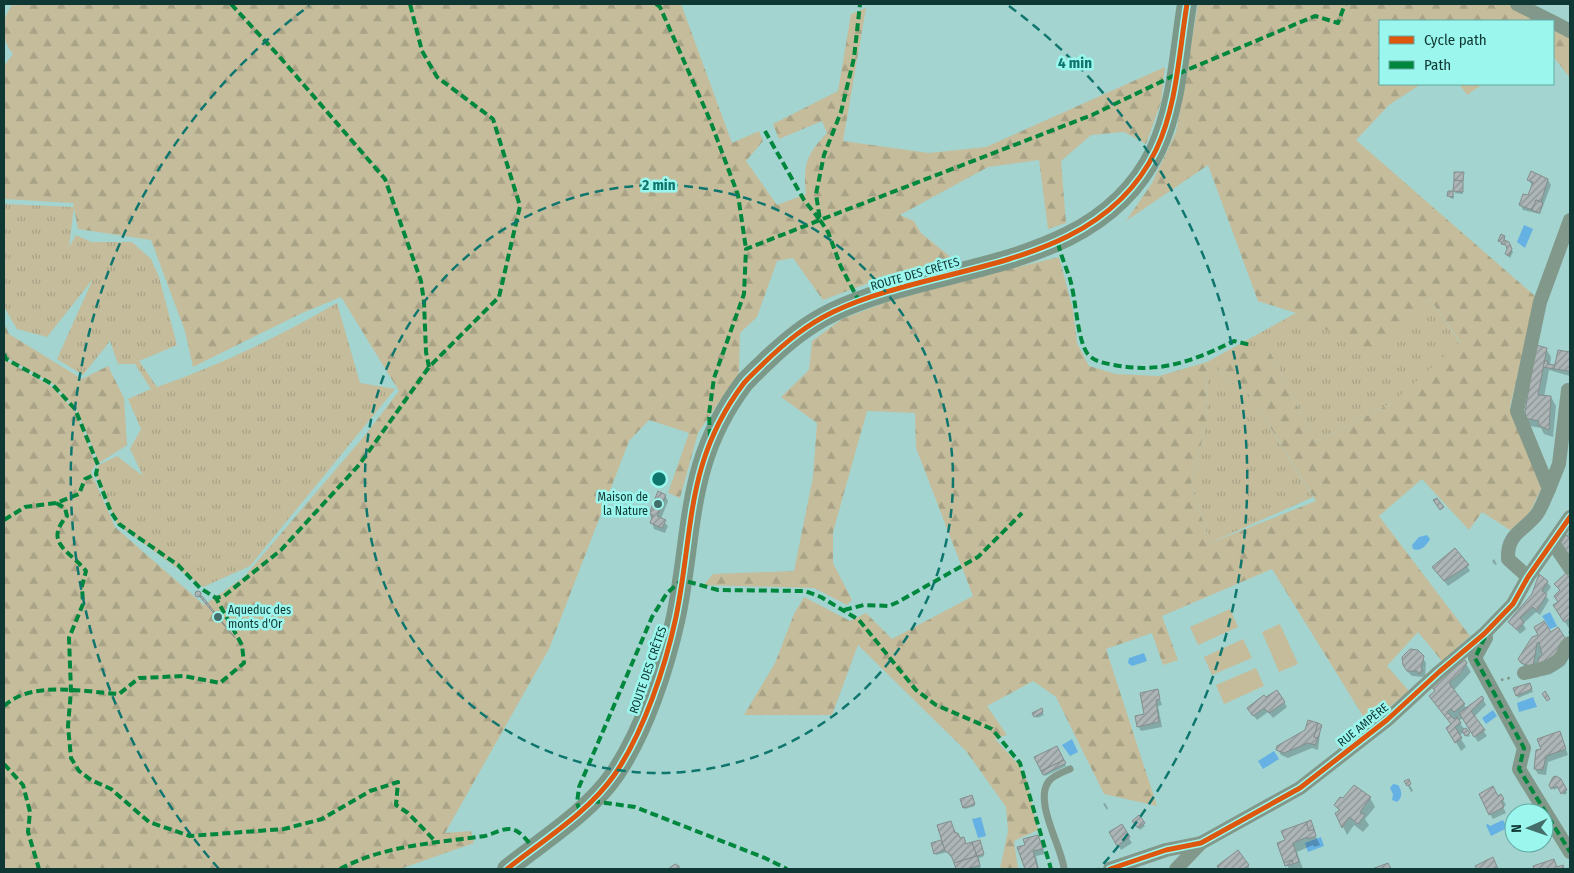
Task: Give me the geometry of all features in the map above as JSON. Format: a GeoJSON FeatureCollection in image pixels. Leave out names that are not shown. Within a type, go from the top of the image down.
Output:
{"type":"FeatureCollection","features":[{"type":"Feature","properties":{"kind":"street","name":"ROUTE DES CRÊTES"},"geometry":{"type":"LineString","coordinates":[[507,869],[592,801],[614,775],[633,741],[667,654],[676,617],[690,518],[702,461],[710,440],[744,383],[786,342],[832,312],[891,291],[1058,243],[1097,221],[1119,202],[1143,175],[1157,148],[1168,117],[1187,4]]}},
{"type":"Feature","properties":{"kind":"street"},"geometry":{"type":"LineString","coordinates":[[1517,4],[1548,20]]}},
{"type":"Feature","properties":{"kind":"street"},"geometry":{"type":"LineString","coordinates":[[1554,23],[1570,31]]}},
{"type":"Feature","properties":{"kind":"street"},"geometry":{"type":"LineString","coordinates":[[1549,488],[1517,411],[1540,302],[1570,220]]}},
{"type":"Feature","properties":{"kind":"street"},"geometry":{"type":"LineString","coordinates":[[1528,577],[1508,559],[1507,547],[1513,536],[1537,514],[1559,464],[1568,390]]}},
{"type":"Feature","properties":{"kind":"street","name":"RUE AMPÈRE"},"geometry":{"type":"LineString","coordinates":[[1110,869],[1166,850],[1201,843],[1300,788],[1387,720],[1484,634],[1513,604],[1528,577],[1570,518]]}},
{"type":"Feature","properties":{"kind":"street"},"geometry":{"type":"LineString","coordinates":[[1553,543],[1570,568]]}},
{"type":"Feature","properties":{"kind":"street"},"geometry":{"type":"LineString","coordinates":[[1484,634],[1486,638],[1476,658],[1488,684],[1524,748],[1519,770],[1570,852]]}},
{"type":"Feature","properties":{"kind":"street"},"geometry":{"type":"LineString","coordinates":[[1524,673],[1550,666],[1561,657],[1566,645],[1570,643]]}},
{"type":"Feature","properties":{"kind":"street"},"geometry":{"type":"LineString","coordinates":[[1176,869],[1201,843]]}},
{"type":"Feature","properties":{"kind":"lane"},"geometry":{"type":"LineString","coordinates":[[1064,869],[1047,812],[1046,787],[1053,777],[1070,769]]}},
{"type":"Feature","properties":{"kind":"path"},"geometry":{"type":"LineString","coordinates":[[1488,684],[1524,673]]}},
{"type":"Feature","properties":{"kind":"green space"},"geometry":{"type":"Polygon","coordinates":[[[13,4],[681,4],[732,143],[759,131],[763,141],[746,161],[777,205],[806,194],[805,175],[810,154],[827,133],[822,121],[779,139],[773,124],[838,91],[851,14],[866,8],[843,141],[929,153],[986,147],[1165,67],[1161,102],[1146,144],[1124,132],[1091,135],[1061,161],[1066,223],[1048,229],[1039,160],[988,167],[900,215],[914,221],[921,233],[953,259],[874,281],[823,300],[793,258],[777,261],[757,317],[740,333],[739,373],[698,433],[680,498],[668,493],[689,433],[649,420],[629,441],[549,649],[445,833],[471,831],[474,843],[400,869],[4,869],[4,359],[51,386],[75,410],[96,464],[91,472],[115,527],[204,605],[244,577],[366,434],[399,391],[341,297],[300,314],[193,367],[185,331],[151,240],[78,229],[73,203],[4,199],[4,66],[13,54],[6,41],[3,29],[6,17],[13,4]]]}},
{"type":"Feature","properties":{"kind":"green space"},"geometry":{"type":"Polygon","coordinates":[[[1198,4],[1525,4],[1542,20],[1379,20],[1379,85],[1419,85],[1389,105],[1356,140],[1536,297],[1510,407],[1542,487],[1529,514],[1510,530],[1482,512],[1469,530],[1422,479],[1379,516],[1470,636],[1442,661],[1418,632],[1387,666],[1409,691],[1368,724],[1272,569],[1162,616],[1178,660],[1163,665],[1152,633],[1106,649],[1157,806],[1104,794],[1056,697],[1033,681],[987,706],[1007,735],[995,739],[1019,765],[1027,781],[1038,830],[1014,841],[1018,869],[1000,869],[1008,831],[1006,807],[966,751],[858,645],[832,715],[744,715],[775,663],[794,614],[804,597],[850,621],[866,613],[892,639],[973,596],[916,448],[915,413],[867,411],[833,532],[833,563],[852,600],[847,605],[814,588],[704,585],[713,574],[794,571],[813,477],[817,423],[781,397],[809,370],[812,341],[842,319],[908,294],[1059,257],[1073,310],[1077,343],[1089,366],[1116,374],[1159,376],[1207,362],[1206,425],[1191,484],[1210,543],[1316,501],[1251,396],[1218,371],[1221,355],[1269,350],[1315,442],[1392,403],[1460,342],[1430,299],[1373,355],[1296,313],[1258,301],[1208,165],[1126,221],[1152,183],[1176,132],[1198,4]]]}},
{"type":"Feature","properties":{"kind":"green space"},"geometry":{"type":"Polygon","coordinates":[[[1554,29],[1570,37],[1570,78],[1554,57],[1554,29]]]}},
{"type":"Feature","properties":{"kind":"green space"},"geometry":{"type":"Polygon","coordinates":[[[1460,85],[1482,85],[1467,95],[1460,85]]]}},
{"type":"Feature","properties":{"kind":"green space"},"geometry":{"type":"Polygon","coordinates":[[[4,204],[74,207],[69,247],[76,235],[91,242],[132,242],[151,259],[159,277],[177,345],[139,361],[157,387],[249,350],[337,303],[360,383],[395,389],[250,566],[203,587],[117,524],[94,472],[99,465],[117,456],[143,476],[130,449],[141,429],[128,399],[151,389],[135,364],[118,364],[110,341],[83,375],[57,359],[93,279],[47,337],[17,329],[4,307],[4,204]]]}},
{"type":"Feature","properties":{"kind":"green space"},"geometry":{"type":"Polygon","coordinates":[[[1430,299],[1460,343],[1392,403],[1315,442],[1269,350],[1218,371],[1251,396],[1313,497],[1210,543],[1191,484],[1206,425],[1207,362],[1296,313],[1373,354],[1430,299]]]}},
{"type":"Feature","properties":{"kind":"green space"},"geometry":{"type":"Polygon","coordinates":[[[4,323],[9,334],[82,379],[108,366],[124,398],[127,445],[99,463],[76,409],[53,384],[7,358],[4,351],[4,323]]]}},
{"type":"Feature","properties":{"kind":"green space"},"geometry":{"type":"Polygon","coordinates":[[[1230,609],[1238,627],[1198,645],[1190,627],[1230,609]]]}},
{"type":"Feature","properties":{"kind":"green space"},"geometry":{"type":"Polygon","coordinates":[[[1280,624],[1298,664],[1279,672],[1262,632],[1280,624]]]}},
{"type":"Feature","properties":{"kind":"green space"},"geometry":{"type":"Polygon","coordinates":[[[1243,639],[1252,658],[1212,675],[1204,657],[1243,639]]]}},
{"type":"Feature","properties":{"kind":"green space"},"geometry":{"type":"Polygon","coordinates":[[[1256,668],[1264,686],[1224,704],[1216,685],[1256,668]]]}},
{"type":"Feature","properties":{"kind":"water"},"geometry":{"type":"Polygon","coordinates":[[[1524,225],[1533,229],[1525,248],[1517,242],[1524,225]]]}},
{"type":"Feature","properties":{"kind":"water"},"geometry":{"type":"Polygon","coordinates":[[[1427,535],[1430,539],[1425,546],[1419,550],[1413,549],[1412,545],[1419,537],[1427,535]]]}},
{"type":"Feature","properties":{"kind":"water"},"geometry":{"type":"Polygon","coordinates":[[[1550,612],[1557,626],[1550,629],[1542,616],[1550,612]]]}},
{"type":"Feature","properties":{"kind":"water"},"geometry":{"type":"Polygon","coordinates":[[[1144,653],[1147,661],[1132,666],[1128,663],[1129,658],[1144,653]]]}},
{"type":"Feature","properties":{"kind":"water"},"geometry":{"type":"Polygon","coordinates":[[[1533,697],[1537,707],[1519,712],[1517,703],[1533,697]]]}},
{"type":"Feature","properties":{"kind":"water"},"geometry":{"type":"Polygon","coordinates":[[[1493,710],[1497,716],[1486,724],[1482,718],[1493,710]]]}},
{"type":"Feature","properties":{"kind":"water"},"geometry":{"type":"Polygon","coordinates":[[[1072,739],[1078,752],[1070,756],[1062,745],[1072,739]]]}},
{"type":"Feature","properties":{"kind":"water"},"geometry":{"type":"Polygon","coordinates":[[[1274,751],[1279,759],[1263,769],[1258,761],[1274,751]]]}},
{"type":"Feature","properties":{"kind":"water"},"geometry":{"type":"Polygon","coordinates":[[[1393,784],[1398,785],[1401,792],[1397,802],[1392,800],[1393,794],[1390,788],[1393,784]]]}},
{"type":"Feature","properties":{"kind":"water"},"geometry":{"type":"Polygon","coordinates":[[[981,817],[986,836],[978,838],[972,819],[981,817]]]}},
{"type":"Feature","properties":{"kind":"water"},"geometry":{"type":"Polygon","coordinates":[[[1503,820],[1504,822],[1504,830],[1491,836],[1486,825],[1490,826],[1503,820]]]}},
{"type":"Feature","properties":{"kind":"water"},"geometry":{"type":"Polygon","coordinates":[[[1321,837],[1324,846],[1308,852],[1305,843],[1321,837]]]}},
{"type":"Feature","properties":{"kind":"building"},"geometry":{"type":"Polygon","coordinates":[[[1531,171],[1548,179],[1541,202],[1536,200],[1532,210],[1519,205],[1523,194],[1528,195],[1533,182],[1527,180],[1531,171]]]}},
{"type":"Feature","properties":{"kind":"building"},"geometry":{"type":"Polygon","coordinates":[[[1454,172],[1464,172],[1463,181],[1454,180],[1454,172]]]}},
{"type":"Feature","properties":{"kind":"building"},"geometry":{"type":"Polygon","coordinates":[[[1454,180],[1463,181],[1463,192],[1453,191],[1454,180]]]}},
{"type":"Feature","properties":{"kind":"building"},"geometry":{"type":"Polygon","coordinates":[[[1448,191],[1453,191],[1453,197],[1447,196],[1448,191]]]}},
{"type":"Feature","properties":{"kind":"building"},"geometry":{"type":"Polygon","coordinates":[[[1536,200],[1543,203],[1539,213],[1532,210],[1536,200]]]}},
{"type":"Feature","properties":{"kind":"building"},"geometry":{"type":"Polygon","coordinates":[[[1501,234],[1505,236],[1503,243],[1498,241],[1501,234]]]}},
{"type":"Feature","properties":{"kind":"building"},"geometry":{"type":"Polygon","coordinates":[[[1504,240],[1509,242],[1512,249],[1509,256],[1505,254],[1506,245],[1501,244],[1504,240]]]}},
{"type":"Feature","properties":{"kind":"building"},"geometry":{"type":"Polygon","coordinates":[[[1536,345],[1547,348],[1538,395],[1551,396],[1549,430],[1538,425],[1539,421],[1524,418],[1536,345]]]}},
{"type":"Feature","properties":{"kind":"building"},"geometry":{"type":"Polygon","coordinates":[[[1558,350],[1570,352],[1570,371],[1554,369],[1558,350]]]}},
{"type":"Feature","properties":{"kind":"building"},"geometry":{"type":"Polygon","coordinates":[[[1545,361],[1548,361],[1547,364],[1555,365],[1554,369],[1543,367],[1545,361]]]}},
{"type":"Feature","properties":{"kind":"building","name":"Maison de la Nature"},"geometry":{"type":"Polygon","coordinates":[[[658,491],[666,495],[657,516],[666,520],[662,528],[650,523],[653,515],[649,514],[658,491]]]}},
{"type":"Feature","properties":{"kind":"building"},"geometry":{"type":"Polygon","coordinates":[[[1437,498],[1444,507],[1440,510],[1433,500],[1437,498]]]}},
{"type":"Feature","properties":{"kind":"building"},"geometry":{"type":"Polygon","coordinates":[[[1566,535],[1570,539],[1570,564],[1559,545],[1566,535]]]}},
{"type":"Feature","properties":{"kind":"building"},"geometry":{"type":"Polygon","coordinates":[[[1455,548],[1469,565],[1444,581],[1432,567],[1455,548]]]}},
{"type":"Feature","properties":{"kind":"building"},"geometry":{"type":"Polygon","coordinates":[[[1566,573],[1570,578],[1570,618],[1564,622],[1553,605],[1558,602],[1554,596],[1560,590],[1554,584],[1566,573]]]}},
{"type":"Feature","properties":{"kind":"building"},"geometry":{"type":"Polygon","coordinates":[[[1539,574],[1548,581],[1542,591],[1547,594],[1537,611],[1533,607],[1520,618],[1524,623],[1517,630],[1508,622],[1532,594],[1539,574]]]}},
{"type":"Feature","properties":{"kind":"building"},"geometry":{"type":"Polygon","coordinates":[[[198,591],[201,594],[198,597],[195,594],[198,591]]]}},
{"type":"Feature","properties":{"kind":"building"},"geometry":{"type":"Polygon","coordinates":[[[202,596],[235,638],[200,597],[202,596]]]}},
{"type":"Feature","properties":{"kind":"building"},"geometry":{"type":"Polygon","coordinates":[[[1544,621],[1551,632],[1558,627],[1567,641],[1546,665],[1536,668],[1539,657],[1542,655],[1539,642],[1537,643],[1533,667],[1521,663],[1518,659],[1532,637],[1538,635],[1534,627],[1544,621]]]}},
{"type":"Feature","properties":{"kind":"building"},"geometry":{"type":"Polygon","coordinates":[[[1410,649],[1418,650],[1424,656],[1421,668],[1423,671],[1419,674],[1417,671],[1407,671],[1403,665],[1402,657],[1410,649]]]}},
{"type":"Feature","properties":{"kind":"building"},"geometry":{"type":"Polygon","coordinates":[[[1465,660],[1467,663],[1461,672],[1449,683],[1465,704],[1454,712],[1451,709],[1447,712],[1454,719],[1457,717],[1461,723],[1455,727],[1462,738],[1455,743],[1446,728],[1451,724],[1429,696],[1435,691],[1431,686],[1465,660]]]}},
{"type":"Feature","properties":{"kind":"building"},"geometry":{"type":"Polygon","coordinates":[[[1530,683],[1532,689],[1516,696],[1513,688],[1530,683]]]}},
{"type":"Feature","properties":{"kind":"building"},"geometry":{"type":"Polygon","coordinates":[[[1158,689],[1160,699],[1156,700],[1159,722],[1137,727],[1135,716],[1144,714],[1140,693],[1158,689]]]}},
{"type":"Feature","properties":{"kind":"building"},"geometry":{"type":"Polygon","coordinates":[[[1277,690],[1285,702],[1269,713],[1264,708],[1253,716],[1247,708],[1264,695],[1266,697],[1277,690]]]}},
{"type":"Feature","properties":{"kind":"building"},"geometry":{"type":"Polygon","coordinates":[[[1545,691],[1550,699],[1547,701],[1542,694],[1545,691]]]}},
{"type":"Feature","properties":{"kind":"building"},"geometry":{"type":"Polygon","coordinates":[[[1482,696],[1484,699],[1471,711],[1485,730],[1474,737],[1459,713],[1482,696]]]}},
{"type":"Feature","properties":{"kind":"building"},"geometry":{"type":"Polygon","coordinates":[[[1042,708],[1043,712],[1034,717],[1032,713],[1042,708]]]}},
{"type":"Feature","properties":{"kind":"building"},"geometry":{"type":"Polygon","coordinates":[[[1308,720],[1318,723],[1314,737],[1318,738],[1315,745],[1308,743],[1284,753],[1276,750],[1277,746],[1305,730],[1308,720]]]}},
{"type":"Feature","properties":{"kind":"building"},"geometry":{"type":"Polygon","coordinates":[[[1318,723],[1322,725],[1318,738],[1314,737],[1318,723]]]}},
{"type":"Feature","properties":{"kind":"building"},"geometry":{"type":"Polygon","coordinates":[[[1466,728],[1470,733],[1465,736],[1462,730],[1466,728]]]}},
{"type":"Feature","properties":{"kind":"building"},"geometry":{"type":"Polygon","coordinates":[[[1560,731],[1566,749],[1546,756],[1543,770],[1534,769],[1536,750],[1541,749],[1537,739],[1560,731]]]}},
{"type":"Feature","properties":{"kind":"building"},"geometry":{"type":"Polygon","coordinates":[[[1057,746],[1064,760],[1041,771],[1034,757],[1057,746]]]}},
{"type":"Feature","properties":{"kind":"building"},"geometry":{"type":"Polygon","coordinates":[[[1064,760],[1066,763],[1043,775],[1041,771],[1064,760]]]}},
{"type":"Feature","properties":{"kind":"building"},"geometry":{"type":"Polygon","coordinates":[[[1556,776],[1561,779],[1567,790],[1561,794],[1557,786],[1551,789],[1549,785],[1553,777],[1556,776]]]}},
{"type":"Feature","properties":{"kind":"building"},"geometry":{"type":"Polygon","coordinates":[[[1409,779],[1411,784],[1407,786],[1404,781],[1409,779]]]}},
{"type":"Feature","properties":{"kind":"building"},"geometry":{"type":"Polygon","coordinates":[[[1354,785],[1371,797],[1360,812],[1365,815],[1358,824],[1349,817],[1342,828],[1335,813],[1340,810],[1334,805],[1354,785]]]}},
{"type":"Feature","properties":{"kind":"building"},"geometry":{"type":"Polygon","coordinates":[[[1493,786],[1498,796],[1501,794],[1504,799],[1501,801],[1504,807],[1489,815],[1479,794],[1493,786]]]}},
{"type":"Feature","properties":{"kind":"building"},"geometry":{"type":"Polygon","coordinates":[[[972,795],[975,804],[963,808],[960,799],[972,795]]]}},
{"type":"Feature","properties":{"kind":"building"},"geometry":{"type":"Polygon","coordinates":[[[1139,815],[1145,823],[1138,828],[1132,821],[1139,815]]]}},
{"type":"Feature","properties":{"kind":"building"},"geometry":{"type":"Polygon","coordinates":[[[1311,820],[1314,829],[1309,831],[1306,822],[1311,820]]]}},
{"type":"Feature","properties":{"kind":"building"},"geometry":{"type":"Polygon","coordinates":[[[951,821],[955,833],[958,833],[960,838],[964,837],[966,844],[972,842],[977,856],[954,863],[951,855],[945,851],[937,825],[951,821]]]}},
{"type":"Feature","properties":{"kind":"building"},"geometry":{"type":"Polygon","coordinates":[[[1306,822],[1309,831],[1314,829],[1316,836],[1308,839],[1307,837],[1293,843],[1299,862],[1293,864],[1292,860],[1284,863],[1277,843],[1285,840],[1281,831],[1306,822]]]}},
{"type":"Feature","properties":{"kind":"building"},"geometry":{"type":"Polygon","coordinates":[[[1122,824],[1130,837],[1117,846],[1109,832],[1122,824]]]}},
{"type":"Feature","properties":{"kind":"building"},"geometry":{"type":"Polygon","coordinates":[[[1038,835],[1043,849],[1033,851],[1038,869],[1025,869],[1017,847],[1025,845],[1023,839],[1038,835]]]}},
{"type":"Feature","properties":{"kind":"building"},"geometry":{"type":"Polygon","coordinates":[[[941,840],[945,850],[934,854],[931,843],[941,840]]]}},
{"type":"Feature","properties":{"kind":"building"},"geometry":{"type":"Polygon","coordinates":[[[980,840],[984,854],[977,856],[972,842],[980,840]]]}},
{"type":"Feature","properties":{"kind":"building"},"geometry":{"type":"Polygon","coordinates":[[[1238,850],[1249,865],[1243,869],[1219,869],[1217,866],[1238,850]]]}},
{"type":"Feature","properties":{"kind":"building"},"geometry":{"type":"Polygon","coordinates":[[[977,856],[980,865],[967,869],[956,869],[954,863],[977,856]]]}},
{"type":"Feature","properties":{"kind":"building"},"geometry":{"type":"Polygon","coordinates":[[[1493,857],[1498,869],[1477,869],[1475,866],[1493,857]]]}},
{"type":"Feature","properties":{"kind":"building"},"geometry":{"type":"Polygon","coordinates":[[[1554,859],[1557,867],[1563,865],[1564,869],[1534,869],[1533,866],[1554,859]]]}},
{"type":"Feature","properties":{"kind":"building"},"geometry":{"type":"Polygon","coordinates":[[[1292,860],[1293,864],[1285,866],[1284,863],[1292,860]]]}},
{"type":"Feature","properties":{"kind":"building"},"geometry":{"type":"Polygon","coordinates":[[[1388,863],[1391,869],[1372,869],[1388,863]]]}},
{"type":"Feature","properties":{"kind":"building"},"geometry":{"type":"Polygon","coordinates":[[[675,864],[679,866],[679,869],[668,869],[675,864]]]}},
{"type":"Feature","properties":{"kind":"marked path"},"geometry":{"type":"LineString","coordinates":[[231,4],[278,55],[385,179],[421,281],[424,302],[426,352],[429,367]]}},
{"type":"Feature","properties":{"kind":"marked path"},"geometry":{"type":"LineString","coordinates":[[4,354],[6,359],[52,384],[75,409],[98,465],[96,474],[111,512],[119,524],[178,565],[200,588],[216,598],[224,596],[281,550],[359,465],[429,367],[499,297],[520,206],[493,119],[437,77],[422,51],[410,4]]}},
{"type":"Feature","properties":{"kind":"marked path"},"geometry":{"type":"LineString","coordinates":[[656,4],[660,7],[710,120],[738,195],[746,249]]}},
{"type":"Feature","properties":{"kind":"marked path"},"geometry":{"type":"LineString","coordinates":[[710,437],[709,414],[714,378],[744,294],[746,249],[820,220],[816,194],[824,155],[841,112],[854,58],[860,4]]}},
{"type":"Feature","properties":{"kind":"marked path"},"geometry":{"type":"LineString","coordinates":[[765,131],[804,200],[820,220],[1092,115],[1175,75],[1315,16],[1338,23],[1345,4]]}},
{"type":"Feature","properties":{"kind":"marked path"},"geometry":{"type":"LineString","coordinates":[[820,220],[828,232],[841,267],[859,301]]}},
{"type":"Feature","properties":{"kind":"marked path"},"geometry":{"type":"LineString","coordinates":[[1058,243],[1070,279],[1081,338],[1087,353],[1096,360],[1107,364],[1131,367],[1161,367],[1190,360],[1234,341],[1251,345]]}},
{"type":"Feature","properties":{"kind":"marked path"},"geometry":{"type":"LineString","coordinates":[[4,520],[25,507],[56,503],[79,494],[85,479],[96,474]]}},
{"type":"Feature","properties":{"kind":"marked path"},"geometry":{"type":"LineString","coordinates":[[56,503],[65,508],[67,516],[60,525],[58,540],[61,546],[86,571],[82,586],[83,604],[69,638],[71,691],[68,726],[71,758],[79,771],[91,780],[111,789],[149,822],[190,836],[284,829],[322,819],[370,791],[398,782],[396,805],[408,813],[436,842]]}},
{"type":"Feature","properties":{"kind":"marked path"},"geometry":{"type":"LineString","coordinates":[[844,610],[864,605],[889,606],[898,602],[978,557],[1022,513]]}},
{"type":"Feature","properties":{"kind":"marked path"},"geometry":{"type":"LineString","coordinates":[[580,811],[577,803],[579,787],[652,617],[667,593],[682,580],[718,590],[805,591],[821,597],[859,620],[916,690],[936,705],[992,729],[1020,763],[1051,869]]}},
{"type":"Feature","properties":{"kind":"marked path"},"geometry":{"type":"LineString","coordinates":[[4,706],[16,698],[43,690],[75,690],[119,694],[139,678],[184,676],[220,683],[244,663],[242,645],[216,598]]}},
{"type":"Feature","properties":{"kind":"marked path"},"geometry":{"type":"LineString","coordinates":[[1485,637],[1475,658],[1524,748],[1519,769],[1570,852]]}},
{"type":"Feature","properties":{"kind":"marked path"},"geometry":{"type":"LineString","coordinates":[[4,764],[23,785],[30,812],[28,832],[39,869]]}},
{"type":"Feature","properties":{"kind":"marked path"},"geometry":{"type":"LineString","coordinates":[[592,801],[635,807],[765,858],[787,869]]}},
{"type":"Feature","properties":{"kind":"marked path"},"geometry":{"type":"LineString","coordinates":[[340,869],[357,861],[393,850],[429,843],[485,836],[508,829],[517,831],[534,848]]}},
{"type":"Feature","properties":{"kind":"cycle path"},"geometry":{"type":"LineString","coordinates":[[507,869],[592,801],[615,774],[635,738],[660,678],[676,617],[701,468],[711,440],[725,412],[744,383],[765,362],[805,328],[833,312],[875,295],[1013,258],[1056,242],[1096,220],[1130,190],[1156,150],[1169,115],[1173,97],[1187,4]]}},
{"type":"Feature","properties":{"kind":"cycle path"},"geometry":{"type":"LineString","coordinates":[[1110,869],[1166,850],[1201,843],[1300,788],[1387,720],[1484,634],[1513,604],[1528,577],[1570,517]]}},
{"type":"Feature","properties":{"kind":"place","name":"Maison de la Nature"},"geometry":{"type":"Point","coordinates":[658,504]}},
{"type":"Feature","properties":{"kind":"place","name":"Aqueduc des monts d'Or"},"geometry":{"type":"Point","coordinates":[218,617]}}]}
